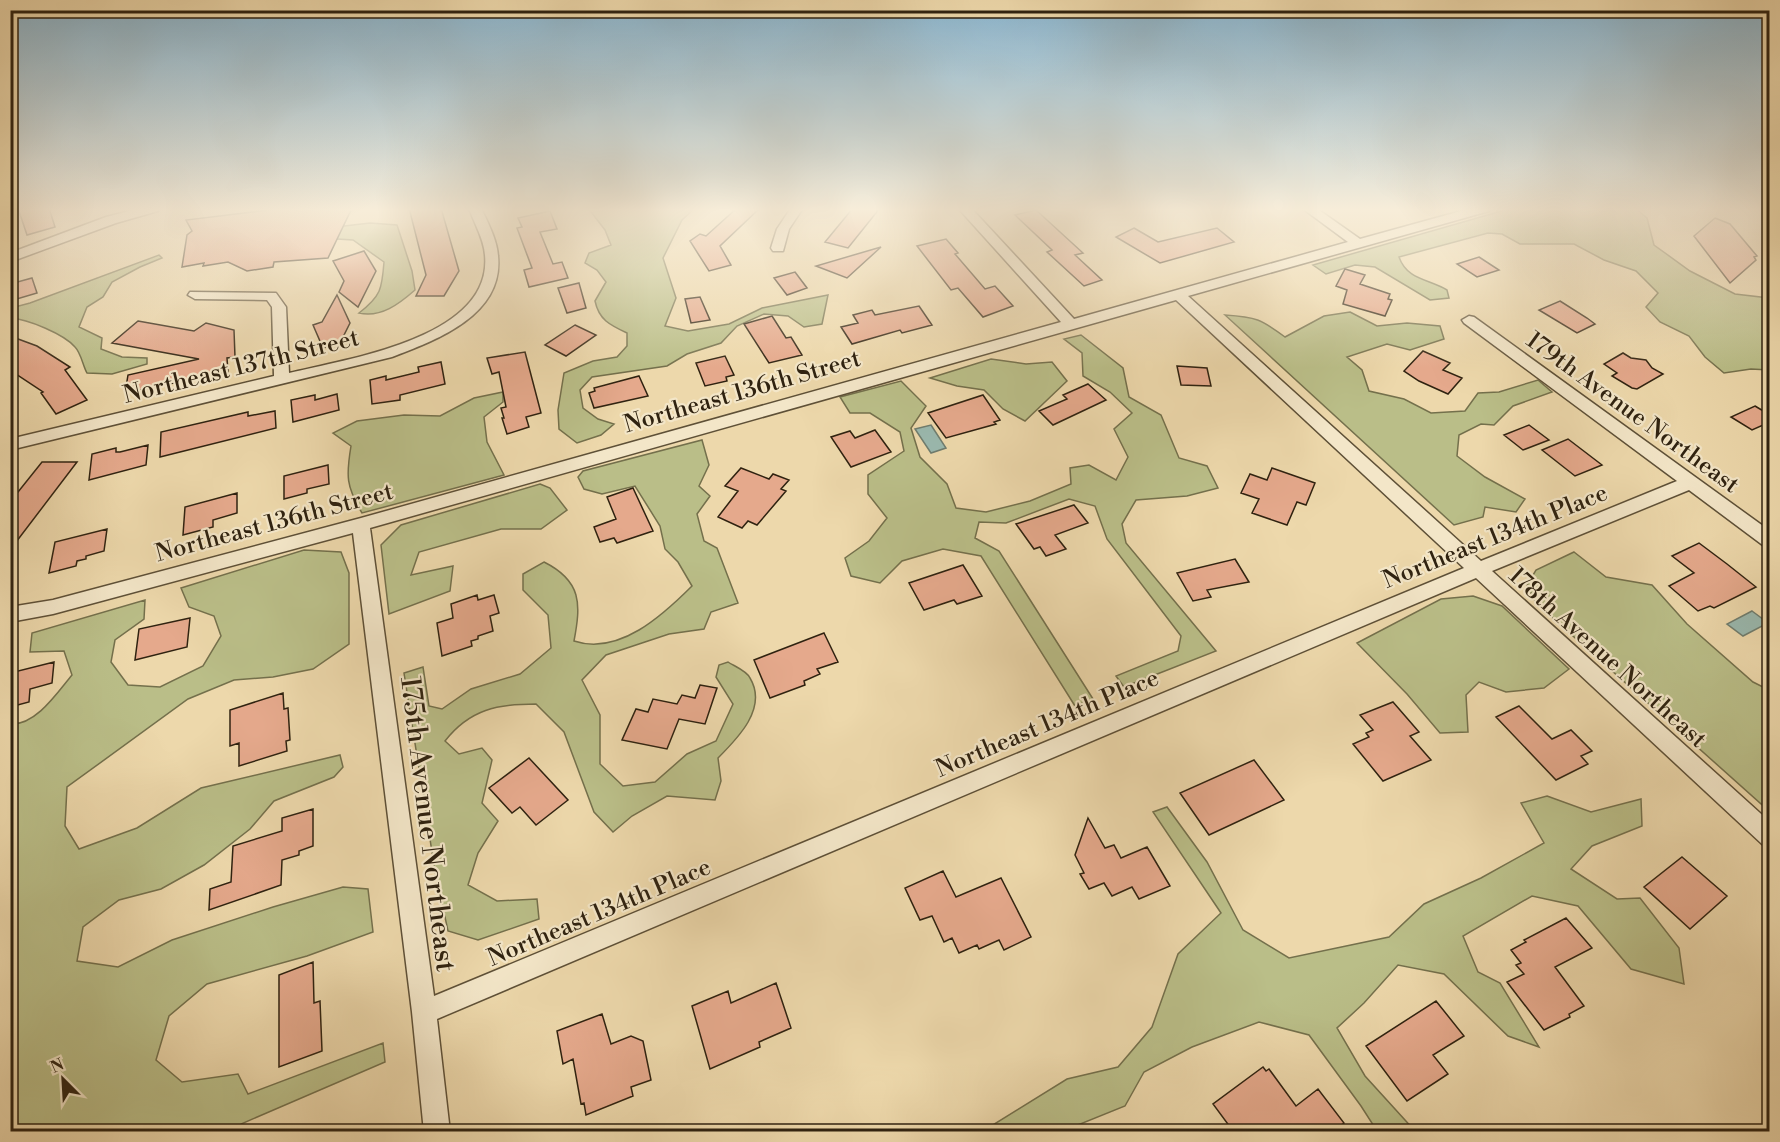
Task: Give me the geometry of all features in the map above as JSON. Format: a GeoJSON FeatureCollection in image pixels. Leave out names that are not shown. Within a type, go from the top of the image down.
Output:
{"type":"FeatureCollection","features":[{"type":"Feature","properties":{"kind":"street","name":"Northeast 137th Street"},"geometry":{"type":"LineString","coordinates":[[10,445],[387,354],[417,343],[443,330],[472,309],[487,289],[492,261]]}},
{"type":"Feature","properties":{"kind":"street"},"geometry":{"type":"LineString","coordinates":[[1013,261],[1070,323]]}},
{"type":"Feature","properties":{"kind":"street","name":"Northeast 136th Street"},"geometry":{"type":"LineString","coordinates":[[10,615],[53,607],[361,524],[1291,261]]}},
{"type":"Feature","properties":{"kind":"street","name":"178th Avenue Northeast"},"geometry":{"type":"LineString","coordinates":[[1177,293],[1770,837]]}},
{"type":"Feature","properties":{"kind":"street"},"geometry":{"type":"LineString","coordinates":[[195,295],[271,296],[275,299],[279,307],[282,380]]}},
{"type":"Feature","properties":{"kind":"street","name":"179th Avenue Northeast"},"geometry":{"type":"LineString","coordinates":[[1469,320],[1770,541]]}},
{"type":"Feature","properties":{"kind":"street","name":"Northeast 134th Place"},"geometry":{"type":"LineString","coordinates":[[424,1012],[1477,570],[1690,483]]}},
{"type":"Feature","properties":{"kind":"street","name":"175th Avenue Northeast"},"geometry":{"type":"LineString","coordinates":[[361,524],[424,1012],[437,1131]]}},
{"type":"Feature","properties":{"kind":"green space"},"geometry":{"type":"Polygon","coordinates":[[[142,261],[154,261],[112,282],[103,297],[87,307],[79,327],[102,338],[101,349],[122,357],[147,358],[147,364],[112,374],[87,373],[79,353],[70,342],[45,328],[11,318],[11,308],[142,261]]]}},
{"type":"Feature","properties":{"kind":"green space"},"geometry":{"type":"Polygon","coordinates":[[[409,261],[415,290],[382,312],[359,313],[372,302],[379,291],[384,262],[409,261]]]}},
{"type":"Feature","properties":{"kind":"green space"},"geometry":{"type":"Polygon","coordinates":[[[664,261],[676,298],[665,326],[688,331],[729,324],[762,308],[828,295],[822,324],[804,327],[788,316],[764,314],[737,326],[721,343],[687,354],[667,366],[592,377],[580,390],[583,408],[598,419],[614,424],[601,435],[577,443],[559,429],[558,410],[564,373],[593,361],[617,357],[627,346],[627,333],[606,321],[597,308],[595,301],[606,282],[597,270],[585,263],[664,261]]]}},
{"type":"Feature","properties":{"kind":"green space"},"geometry":{"type":"Polygon","coordinates":[[[1326,261],[1401,261],[1413,275],[1447,290],[1449,298],[1430,300],[1375,267],[1355,265],[1326,274],[1313,265],[1326,261]]]}},
{"type":"Feature","properties":{"kind":"green space"},"geometry":{"type":"Polygon","coordinates":[[[1608,261],[1677,261],[1690,271],[1735,294],[1769,298],[1769,370],[1751,369],[1724,373],[1705,357],[1689,336],[1660,322],[1646,307],[1658,293],[1636,271],[1608,261]]]}},
{"type":"Feature","properties":{"kind":"green space"},"geometry":{"type":"Polygon","coordinates":[[[1350,312],[1377,326],[1407,323],[1440,326],[1444,339],[1410,350],[1387,344],[1347,357],[1362,370],[1369,391],[1404,399],[1431,413],[1465,411],[1478,393],[1499,392],[1538,380],[1552,392],[1513,406],[1494,425],[1481,424],[1459,435],[1457,456],[1485,477],[1525,499],[1516,512],[1485,507],[1483,517],[1454,525],[1225,315],[1258,320],[1285,337],[1324,316],[1350,312]]]}},
{"type":"Feature","properties":{"kind":"green space"},"geometry":{"type":"Polygon","coordinates":[[[1081,335],[1123,368],[1129,397],[1161,415],[1179,458],[1207,466],[1218,488],[1187,496],[1136,500],[1122,524],[1126,543],[1216,651],[1124,687],[1116,676],[1178,651],[1181,636],[1107,539],[1095,506],[1069,499],[1006,523],[979,522],[975,538],[999,551],[1093,699],[1075,706],[981,556],[943,549],[902,561],[880,583],[851,576],[845,558],[869,541],[887,518],[868,494],[868,475],[904,451],[900,432],[870,413],[850,413],[840,397],[901,381],[926,406],[911,428],[920,457],[947,484],[956,508],[986,512],[1030,501],[1071,484],[1070,468],[1089,465],[1116,480],[1128,457],[1114,429],[1132,413],[1110,392],[1083,376],[1082,353],[1064,339],[1081,335]]]}},
{"type":"Feature","properties":{"kind":"green space"},"geometry":{"type":"Polygon","coordinates":[[[991,359],[1026,364],[1052,362],[1067,381],[1025,421],[1003,409],[984,390],[957,386],[930,378],[991,359]]]}},
{"type":"Feature","properties":{"kind":"green space"},"geometry":{"type":"Polygon","coordinates":[[[503,392],[503,402],[484,417],[487,442],[504,475],[362,513],[350,488],[348,465],[351,446],[333,433],[357,421],[404,415],[440,416],[474,398],[503,392]]]}},
{"type":"Feature","properties":{"kind":"green space"},"geometry":{"type":"Polygon","coordinates":[[[702,440],[709,465],[699,486],[710,496],[697,514],[704,541],[717,548],[738,603],[711,612],[704,629],[669,634],[606,655],[582,680],[600,715],[600,764],[623,786],[655,782],[687,754],[716,741],[733,704],[716,677],[719,665],[728,662],[746,673],[755,689],[753,711],[742,732],[718,758],[721,781],[715,800],[667,796],[632,816],[613,832],[594,812],[564,732],[536,704],[497,707],[475,715],[464,722],[445,741],[459,754],[482,748],[492,760],[482,803],[498,821],[478,853],[468,885],[497,901],[537,899],[539,919],[478,940],[448,931],[435,871],[404,673],[423,667],[429,706],[442,709],[471,689],[520,674],[551,648],[548,615],[523,590],[523,574],[544,562],[566,577],[576,595],[578,616],[574,641],[591,644],[607,643],[623,638],[654,620],[692,586],[678,562],[665,549],[660,526],[635,486],[602,494],[584,489],[578,477],[583,471],[702,440]]]}},
{"type":"Feature","properties":{"kind":"green space"},"geometry":{"type":"Polygon","coordinates":[[[540,484],[550,488],[567,510],[541,529],[501,529],[419,552],[411,575],[453,566],[450,591],[389,614],[381,545],[401,525],[540,484]]]}},
{"type":"Feature","properties":{"kind":"green space"},"geometry":{"type":"Polygon","coordinates":[[[304,550],[341,552],[349,573],[349,644],[313,669],[273,677],[234,680],[188,699],[67,787],[65,826],[79,849],[137,828],[201,788],[340,755],[343,767],[334,777],[274,801],[250,829],[204,865],[161,889],[119,900],[83,927],[77,961],[118,967],[172,940],[273,907],[343,887],[368,889],[373,932],[307,956],[207,984],[169,1016],[156,1060],[182,1082],[238,1074],[248,1094],[383,1043],[385,1062],[241,1124],[236,1131],[11,1131],[11,724],[20,723],[37,714],[53,699],[72,675],[64,651],[30,652],[32,633],[145,600],[144,619],[115,640],[111,662],[128,685],[160,687],[203,666],[221,636],[214,616],[189,607],[181,588],[304,550]]]}},
{"type":"Feature","properties":{"kind":"green space"},"geometry":{"type":"Polygon","coordinates":[[[1574,552],[1606,577],[1652,585],[1687,624],[1753,682],[1769,690],[1769,811],[1536,603],[1527,585],[1536,570],[1574,552]]]}},
{"type":"Feature","properties":{"kind":"green space"},"geometry":{"type":"Polygon","coordinates":[[[1473,596],[1502,606],[1569,669],[1544,688],[1506,692],[1479,682],[1466,695],[1468,732],[1440,733],[1407,694],[1357,643],[1441,599],[1473,596]]]}},
{"type":"Feature","properties":{"kind":"green space"},"geometry":{"type":"Polygon","coordinates":[[[1547,796],[1591,812],[1641,799],[1642,826],[1592,846],[1571,869],[1617,899],[1640,898],[1679,948],[1684,984],[1631,969],[1578,906],[1532,896],[1463,936],[1478,972],[1500,983],[1539,1047],[1508,1036],[1444,974],[1398,965],[1364,1003],[1337,1028],[1365,1076],[1415,1131],[1377,1131],[1309,1035],[1259,1022],[1192,1047],[1144,1072],[1125,1106],[1063,1131],[983,1131],[1067,1079],[1118,1067],[1152,1027],[1178,954],[1221,913],[1153,812],[1167,807],[1207,862],[1243,930],[1289,958],[1389,937],[1424,904],[1481,878],[1544,843],[1521,803],[1547,796]]]}},
{"type":"Feature","properties":{"kind":"water"},"geometry":{"type":"Polygon","coordinates":[[[931,425],[946,448],[931,453],[915,429],[931,425]]]}},
{"type":"Feature","properties":{"kind":"water"},"geometry":{"type":"Polygon","coordinates":[[[1752,611],[1768,623],[1743,636],[1727,624],[1752,611]]]}},
{"type":"Feature","properties":{"kind":"building"},"geometry":{"type":"Polygon","coordinates":[[[183,261],[284,261],[274,262],[273,267],[247,271],[228,262],[182,267],[183,261]]]}},
{"type":"Feature","properties":{"kind":"building"},"geometry":{"type":"Polygon","coordinates":[[[333,261],[370,261],[376,271],[358,307],[339,292],[344,281],[333,261]]]}},
{"type":"Feature","properties":{"kind":"building"},"geometry":{"type":"Polygon","coordinates":[[[423,261],[456,261],[459,271],[444,296],[416,296],[426,275],[423,261]]]}},
{"type":"Feature","properties":{"kind":"building"},"geometry":{"type":"Polygon","coordinates":[[[529,261],[552,261],[553,264],[562,262],[568,278],[529,287],[524,270],[532,268],[529,261]]]}},
{"type":"Feature","properties":{"kind":"building"},"geometry":{"type":"Polygon","coordinates":[[[703,261],[729,261],[731,265],[709,271],[703,261]]]}},
{"type":"Feature","properties":{"kind":"building"},"geometry":{"type":"Polygon","coordinates":[[[832,261],[865,261],[847,278],[816,266],[832,261]]]}},
{"type":"Feature","properties":{"kind":"building"},"geometry":{"type":"Polygon","coordinates":[[[929,261],[961,261],[985,289],[995,286],[1013,306],[983,317],[958,288],[951,290],[929,261]]]}},
{"type":"Feature","properties":{"kind":"building"},"geometry":{"type":"Polygon","coordinates":[[[1057,261],[1082,261],[1102,280],[1084,286],[1057,261]]]}},
{"type":"Feature","properties":{"kind":"building"},"geometry":{"type":"Polygon","coordinates":[[[1466,261],[1486,261],[1499,270],[1477,277],[1457,264],[1466,261]]]}},
{"type":"Feature","properties":{"kind":"building"},"geometry":{"type":"Polygon","coordinates":[[[1713,261],[1755,261],[1730,283],[1713,261]]]}},
{"type":"Feature","properties":{"kind":"building"},"geometry":{"type":"Polygon","coordinates":[[[1345,269],[1365,275],[1360,284],[1390,294],[1388,299],[1392,300],[1385,316],[1343,304],[1347,290],[1336,286],[1345,269]]]}},
{"type":"Feature","properties":{"kind":"building"},"geometry":{"type":"Polygon","coordinates":[[[795,272],[807,288],[787,295],[774,278],[795,272]]]}},
{"type":"Feature","properties":{"kind":"building"},"geometry":{"type":"Polygon","coordinates":[[[32,278],[37,293],[10,301],[10,284],[32,278]]]}},
{"type":"Feature","properties":{"kind":"building"},"geometry":{"type":"Polygon","coordinates":[[[579,283],[586,308],[567,313],[558,288],[579,283]]]}},
{"type":"Feature","properties":{"kind":"building"},"geometry":{"type":"Polygon","coordinates":[[[337,295],[350,323],[340,343],[323,348],[313,325],[322,322],[337,295]]]}},
{"type":"Feature","properties":{"kind":"building"},"geometry":{"type":"Polygon","coordinates":[[[700,297],[710,320],[691,323],[685,299],[700,297]]]}},
{"type":"Feature","properties":{"kind":"building"},"geometry":{"type":"Polygon","coordinates":[[[1560,301],[1595,324],[1577,333],[1539,310],[1560,301]]]}},
{"type":"Feature","properties":{"kind":"building"},"geometry":{"type":"Polygon","coordinates":[[[919,306],[932,325],[902,333],[900,330],[852,344],[841,327],[858,323],[853,315],[872,310],[875,315],[919,306]]]}},
{"type":"Feature","properties":{"kind":"building"},"geometry":{"type":"Polygon","coordinates":[[[772,316],[786,338],[791,337],[802,355],[769,363],[744,324],[772,316]]]}},
{"type":"Feature","properties":{"kind":"building"},"geometry":{"type":"Polygon","coordinates":[[[138,321],[194,331],[206,323],[234,330],[235,357],[227,358],[228,372],[125,393],[128,375],[199,359],[112,343],[138,321]]]}},
{"type":"Feature","properties":{"kind":"building"},"geometry":{"type":"Polygon","coordinates":[[[575,325],[596,335],[566,356],[545,345],[575,325]]]}},
{"type":"Feature","properties":{"kind":"building"},"geometry":{"type":"Polygon","coordinates":[[[10,336],[37,346],[70,367],[65,370],[87,400],[56,414],[41,393],[43,392],[10,370],[10,336]]]}},
{"type":"Feature","properties":{"kind":"building"},"geometry":{"type":"Polygon","coordinates":[[[1423,351],[1450,363],[1443,370],[1462,378],[1448,394],[1419,381],[1404,371],[1423,351]]]}},
{"type":"Feature","properties":{"kind":"building"},"geometry":{"type":"Polygon","coordinates":[[[525,352],[541,413],[526,417],[529,427],[507,434],[502,418],[504,418],[501,408],[506,407],[499,372],[492,374],[487,358],[525,352]]]}},
{"type":"Feature","properties":{"kind":"building"},"geometry":{"type":"Polygon","coordinates":[[[1623,353],[1631,358],[1646,360],[1652,368],[1663,374],[1637,389],[1632,388],[1612,376],[1617,373],[1604,364],[1623,353]]]}},
{"type":"Feature","properties":{"kind":"building"},"geometry":{"type":"Polygon","coordinates":[[[725,356],[734,375],[726,377],[727,381],[705,386],[696,363],[725,356]]]}},
{"type":"Feature","properties":{"kind":"building"},"geometry":{"type":"Polygon","coordinates":[[[441,362],[445,384],[400,395],[400,400],[372,404],[370,380],[386,376],[386,380],[419,372],[418,367],[441,362]]]}},
{"type":"Feature","properties":{"kind":"building"},"geometry":{"type":"Polygon","coordinates":[[[1177,366],[1207,368],[1211,386],[1181,385],[1177,366]]]}},
{"type":"Feature","properties":{"kind":"building"},"geometry":{"type":"Polygon","coordinates":[[[639,376],[648,396],[594,408],[589,393],[595,391],[594,388],[639,376]]]}},
{"type":"Feature","properties":{"kind":"building"},"geometry":{"type":"Polygon","coordinates":[[[1088,384],[1106,400],[1053,425],[1039,411],[1067,399],[1063,395],[1088,384]]]}},
{"type":"Feature","properties":{"kind":"building"},"geometry":{"type":"Polygon","coordinates":[[[337,394],[339,410],[293,422],[291,400],[315,395],[315,400],[337,394]]]}},
{"type":"Feature","properties":{"kind":"building"},"geometry":{"type":"Polygon","coordinates":[[[983,395],[1000,420],[994,422],[996,424],[946,438],[928,413],[983,395]]]}},
{"type":"Feature","properties":{"kind":"building"},"geometry":{"type":"Polygon","coordinates":[[[1755,406],[1770,415],[1770,422],[1752,430],[1731,417],[1755,406]]]}},
{"type":"Feature","properties":{"kind":"building"},"geometry":{"type":"Polygon","coordinates":[[[275,411],[276,428],[160,457],[161,432],[248,412],[248,416],[275,411]]]}},
{"type":"Feature","properties":{"kind":"building"},"geometry":{"type":"Polygon","coordinates":[[[1529,425],[1549,440],[1523,450],[1504,435],[1529,425]]]}},
{"type":"Feature","properties":{"kind":"building"},"geometry":{"type":"Polygon","coordinates":[[[875,430],[891,452],[851,467],[831,437],[850,431],[855,438],[875,430]]]}},
{"type":"Feature","properties":{"kind":"building"},"geometry":{"type":"Polygon","coordinates":[[[1568,439],[1602,465],[1575,476],[1542,450],[1568,439]]]}},
{"type":"Feature","properties":{"kind":"building"},"geometry":{"type":"Polygon","coordinates":[[[148,445],[146,465],[89,480],[92,454],[116,448],[116,452],[120,452],[148,445]]]}},
{"type":"Feature","properties":{"kind":"building"},"geometry":{"type":"Polygon","coordinates":[[[42,462],[77,462],[10,550],[10,502],[42,462]]]}},
{"type":"Feature","properties":{"kind":"building"},"geometry":{"type":"Polygon","coordinates":[[[328,465],[329,484],[307,489],[307,493],[284,499],[284,476],[328,465]]]}},
{"type":"Feature","properties":{"kind":"building"},"geometry":{"type":"Polygon","coordinates":[[[741,468],[769,479],[773,474],[789,480],[781,489],[786,491],[757,525],[748,521],[742,528],[718,517],[738,491],[725,486],[741,468]]]}},
{"type":"Feature","properties":{"kind":"building"},"geometry":{"type":"Polygon","coordinates":[[[1272,468],[1315,483],[1306,505],[1297,502],[1287,525],[1252,513],[1259,499],[1241,493],[1250,474],[1267,480],[1272,468]]]}},
{"type":"Feature","properties":{"kind":"building"},"geometry":{"type":"Polygon","coordinates":[[[633,488],[653,531],[617,543],[614,538],[600,542],[594,527],[616,519],[607,497],[633,488]]]}},
{"type":"Feature","properties":{"kind":"building"},"geometry":{"type":"Polygon","coordinates":[[[237,493],[237,513],[213,520],[213,527],[183,535],[185,507],[237,493]]]}},
{"type":"Feature","properties":{"kind":"building"},"geometry":{"type":"Polygon","coordinates":[[[1074,505],[1088,523],[1055,535],[1066,549],[1046,556],[1040,547],[1034,549],[1016,524],[1074,505]]]}},
{"type":"Feature","properties":{"kind":"building"},"geometry":{"type":"Polygon","coordinates":[[[107,529],[104,551],[86,556],[86,559],[77,561],[76,566],[49,573],[55,542],[107,529]]]}},
{"type":"Feature","properties":{"kind":"building"},"geometry":{"type":"Polygon","coordinates":[[[1699,543],[1756,587],[1714,608],[1710,606],[1698,611],[1669,586],[1694,573],[1672,556],[1699,543]]]}},
{"type":"Feature","properties":{"kind":"building"},"geometry":{"type":"Polygon","coordinates":[[[1235,559],[1249,582],[1207,590],[1211,597],[1193,601],[1177,573],[1235,559]]]}},
{"type":"Feature","properties":{"kind":"building"},"geometry":{"type":"Polygon","coordinates":[[[963,565],[982,596],[957,604],[954,600],[924,610],[909,583],[963,565]]]}},
{"type":"Feature","properties":{"kind":"building"},"geometry":{"type":"Polygon","coordinates":[[[477,595],[478,600],[494,595],[499,613],[490,616],[493,631],[471,641],[472,646],[442,656],[437,623],[453,618],[451,604],[477,595]]]}},
{"type":"Feature","properties":{"kind":"building"},"geometry":{"type":"Polygon","coordinates":[[[190,618],[187,647],[135,660],[139,629],[190,618]]]}},
{"type":"Feature","properties":{"kind":"building"},"geometry":{"type":"Polygon","coordinates":[[[824,633],[838,662],[817,669],[820,674],[804,681],[805,685],[770,698],[754,660],[824,633]]]}},
{"type":"Feature","properties":{"kind":"building"},"geometry":{"type":"Polygon","coordinates":[[[54,662],[52,683],[30,689],[29,702],[10,707],[10,673],[54,662]]]}},
{"type":"Feature","properties":{"kind":"building"},"geometry":{"type":"Polygon","coordinates":[[[700,685],[717,688],[705,724],[679,719],[667,749],[622,740],[636,709],[648,712],[653,699],[677,704],[682,695],[695,698],[700,685]]]}},
{"type":"Feature","properties":{"kind":"building"},"geometry":{"type":"Polygon","coordinates":[[[283,693],[284,709],[288,708],[290,740],[286,741],[287,751],[239,766],[239,743],[230,746],[230,710],[283,693]]]}},
{"type":"Feature","properties":{"kind":"building"},"geometry":{"type":"Polygon","coordinates":[[[1393,702],[1419,732],[1410,736],[1431,760],[1383,781],[1353,744],[1369,737],[1366,733],[1373,730],[1360,715],[1393,702]]]}},
{"type":"Feature","properties":{"kind":"building"},"geometry":{"type":"Polygon","coordinates":[[[1519,706],[1552,739],[1571,730],[1592,751],[1581,756],[1588,764],[1556,780],[1496,717],[1519,706]]]}},
{"type":"Feature","properties":{"kind":"building"},"geometry":{"type":"Polygon","coordinates":[[[529,758],[568,800],[536,825],[520,807],[512,813],[489,788],[529,758]]]}},
{"type":"Feature","properties":{"kind":"building"},"geometry":{"type":"Polygon","coordinates":[[[1254,760],[1284,800],[1209,835],[1180,793],[1254,760]]]}},
{"type":"Feature","properties":{"kind":"building"},"geometry":{"type":"Polygon","coordinates":[[[313,809],[313,846],[299,851],[299,855],[282,860],[281,885],[209,910],[210,889],[231,882],[233,846],[282,831],[282,818],[313,809]]]}},
{"type":"Feature","properties":{"kind":"building"},"geometry":{"type":"Polygon","coordinates":[[[1088,818],[1105,848],[1114,845],[1121,858],[1147,847],[1170,886],[1139,899],[1132,887],[1112,896],[1104,883],[1089,889],[1080,874],[1084,873],[1075,855],[1088,818]]]}},
{"type":"Feature","properties":{"kind":"building"},"geometry":{"type":"Polygon","coordinates":[[[1682,857],[1727,896],[1690,929],[1644,887],[1682,857]]]}},
{"type":"Feature","properties":{"kind":"building"},"geometry":{"type":"Polygon","coordinates":[[[943,871],[956,897],[1001,878],[1031,937],[1004,950],[999,940],[979,949],[977,945],[959,953],[952,938],[944,942],[932,916],[920,920],[905,888],[943,871]]]}},
{"type":"Feature","properties":{"kind":"building"},"geometry":{"type":"Polygon","coordinates":[[[1566,918],[1592,948],[1555,967],[1584,1006],[1569,1014],[1570,1017],[1544,1030],[1507,982],[1524,974],[1516,965],[1521,963],[1511,950],[1526,942],[1524,940],[1566,918]]]}},
{"type":"Feature","properties":{"kind":"building"},"geometry":{"type":"Polygon","coordinates":[[[313,962],[314,1003],[320,1001],[322,1051],[279,1067],[279,975],[313,962]]]}},
{"type":"Feature","properties":{"kind":"building"},"geometry":{"type":"Polygon","coordinates":[[[776,983],[791,1028],[759,1042],[760,1047],[710,1069],[692,1006],[728,991],[731,1003],[776,983]]]}},
{"type":"Feature","properties":{"kind":"building"},"geometry":{"type":"Polygon","coordinates":[[[1436,1001],[1464,1036],[1433,1055],[1448,1074],[1407,1101],[1366,1046],[1436,1001]]]}},
{"type":"Feature","properties":{"kind":"building"},"geometry":{"type":"Polygon","coordinates":[[[602,1014],[611,1044],[631,1036],[643,1041],[651,1080],[631,1087],[633,1096],[586,1115],[584,1103],[581,1104],[573,1059],[563,1064],[557,1031],[602,1014]]]}},
{"type":"Feature","properties":{"kind":"building"},"geometry":{"type":"Polygon","coordinates":[[[1263,1067],[1266,1071],[1269,1069],[1296,1106],[1318,1089],[1344,1123],[1333,1131],[1233,1131],[1213,1104],[1263,1067]]]}}]}
